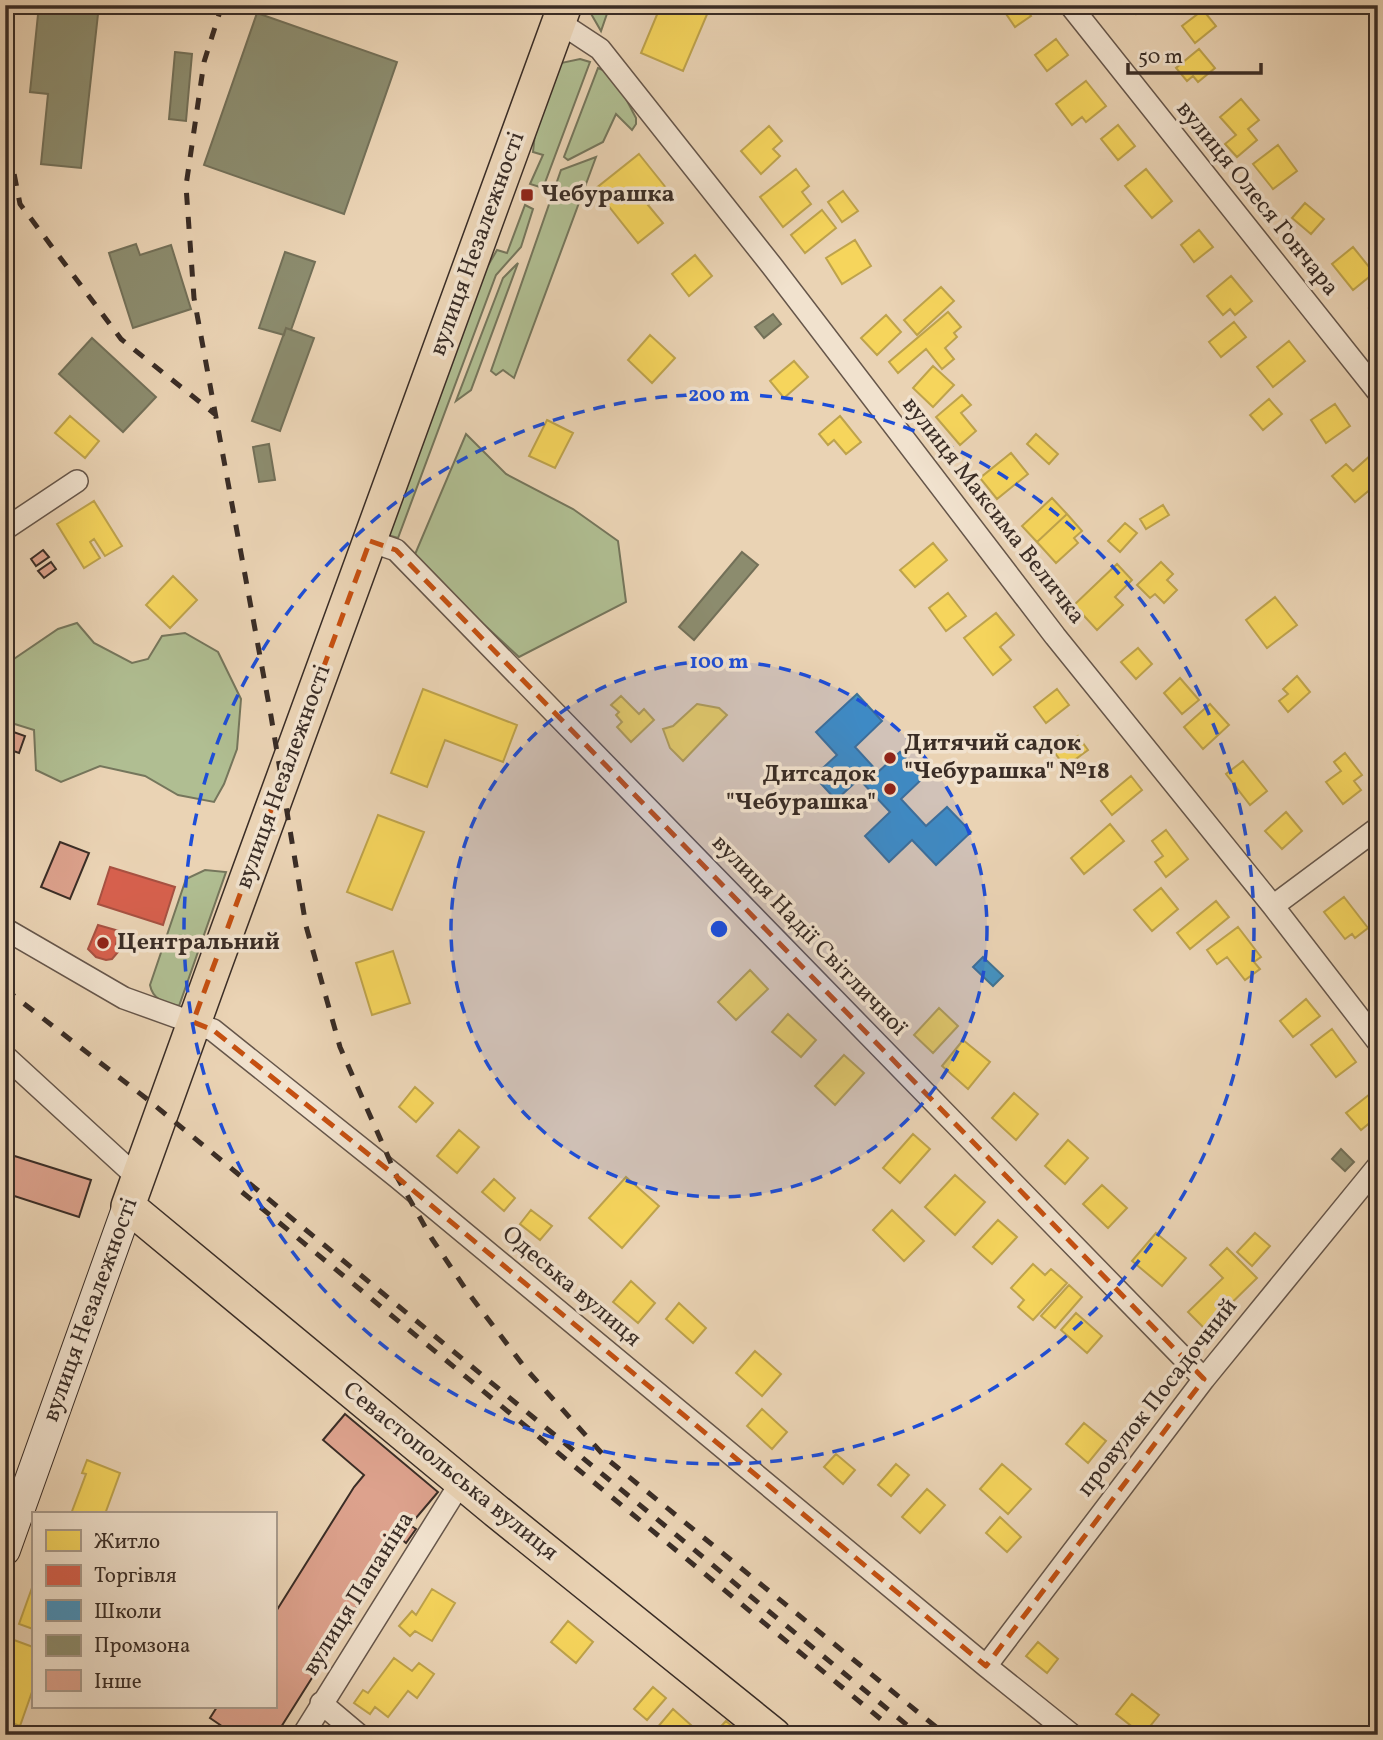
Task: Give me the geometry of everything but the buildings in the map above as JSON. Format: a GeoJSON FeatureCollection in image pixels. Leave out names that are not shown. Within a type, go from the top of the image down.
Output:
{"type":"FeatureCollection","features":[{"type":"Feature","properties":{"kind":"main road","name":"вулиця Незалежності"},"geometry":{"type":"LineString","coordinates":[[5,1550],[193,1022],[562,14]]}},
{"type":"Feature","properties":{"kind":"main road","name":"Севастопольська вулиця"},"geometry":{"type":"LineString","coordinates":[[133,1192],[461,1482],[774,1735]]}},
{"type":"Feature","properties":{"kind":"street","name":"вулиця Олеся Гончара"},"geometry":{"type":"LineString","coordinates":[[1070,5],[1378,392]]}},
{"type":"Feature","properties":{"kind":"street","name":"вулиця Максима Величка"},"geometry":{"type":"LineString","coordinates":[[562,14],[600,49],[772,266],[1055,636],[1273,906],[1378,1042]]}},
{"type":"Feature","properties":{"kind":"street"},"geometry":{"type":"LineString","coordinates":[[5,529],[78,481]]}},
{"type":"Feature","properties":{"kind":"street","name":"вулиця Надії Світличної"},"geometry":{"type":"LineString","coordinates":[[370,541],[397,550],[1204,1379]]}},
{"type":"Feature","properties":{"kind":"street"},"geometry":{"type":"LineString","coordinates":[[1273,906],[1378,828]]}},
{"type":"Feature","properties":{"kind":"street","name":"Одеська вулиця"},"geometry":{"type":"LineString","coordinates":[[5,929],[124,998],[213,1030],[397,1177],[1072,1735]]}},
{"type":"Feature","properties":{"kind":"street"},"geometry":{"type":"LineString","coordinates":[[5,1056],[133,1192]]}},
{"type":"Feature","properties":{"kind":"street","name":"провулок Посадочний"},"geometry":{"type":"LineString","coordinates":[[986,1666],[1204,1379],[1378,1167]]}},
{"type":"Feature","properties":{"kind":"street","name":"вулиця Папаніна"},"geometry":{"type":"LineString","coordinates":[[303,1735],[461,1482]]}},
{"type":"Feature","properties":{"kind":"street"},"geometry":{"type":"LineString","coordinates":[[321,1703],[359,1735]]}},
{"type":"Feature","properties":{"kind":"highlighted area"},"geometry":{"type":"Polygon","coordinates":[[[370,541],[396,550],[1204,1379],[986,1666],[397,1177],[213,1030],[193,1022],[370,541]]]}},
{"type":"Feature","properties":{"kind":"green space"},"geometry":{"type":"Polygon","coordinates":[[[586,5],[610,5],[601,31],[586,5]]]}},
{"type":"Feature","properties":{"kind":"green space"},"geometry":{"type":"Polygon","coordinates":[[[580,59],[590,62],[543,188],[530,184],[543,155],[533,152],[536,124],[561,63],[580,59]]]}},
{"type":"Feature","properties":{"kind":"green space"},"geometry":{"type":"Polygon","coordinates":[[[598,68],[610,76],[620,89],[636,118],[636,124],[632,130],[616,114],[603,142],[568,160],[564,157],[598,68]]]}},
{"type":"Feature","properties":{"kind":"green space"},"geometry":{"type":"Polygon","coordinates":[[[596,157],[514,378],[503,370],[496,375],[491,371],[561,170],[596,157]]]}},
{"type":"Feature","properties":{"kind":"green space"},"geometry":{"type":"Polygon","coordinates":[[[525,205],[533,209],[521,247],[496,275],[398,538],[388,535],[482,276],[497,250],[507,253],[525,205]]]}},
{"type":"Feature","properties":{"kind":"green space"},"geometry":{"type":"Polygon","coordinates":[[[518,263],[471,390],[456,401],[503,278],[518,263]]]}},
{"type":"Feature","properties":{"kind":"green space"},"geometry":{"type":"Polygon","coordinates":[[[466,434],[506,474],[573,509],[618,541],[626,602],[519,657],[413,559],[466,434]]]}},
{"type":"Feature","properties":{"kind":"green space"},"geometry":{"type":"Polygon","coordinates":[[[77,623],[94,643],[132,663],[148,659],[162,636],[185,633],[218,652],[241,699],[237,749],[214,802],[178,795],[145,776],[100,766],[61,782],[36,770],[34,730],[5,721],[5,665],[58,629],[77,623]]]}},
{"type":"Feature","properties":{"kind":"green space"},"geometry":{"type":"Polygon","coordinates":[[[205,870],[226,872],[179,1006],[157,998],[150,985],[186,879],[205,870]]]}},
{"type":"Feature","properties":{"kind":"railway"},"geometry":{"type":"LineString","coordinates":[[5,24],[11,5]]}},
{"type":"Feature","properties":{"kind":"railway"},"geometry":{"type":"LineString","coordinates":[[222,5],[204,62],[186,186],[194,298],[271,716],[306,926],[340,1047],[397,1177],[432,1239],[469,1294],[526,1369],[607,1459],[946,1735]]}},
{"type":"Feature","properties":{"kind":"railway"},"geometry":{"type":"LineString","coordinates":[[5,127],[20,204],[121,339],[216,415]]}},
{"type":"Feature","properties":{"kind":"railway"},"geometry":{"type":"LineString","coordinates":[[5,989],[147,1099],[919,1735]]}},
{"type":"Feature","properties":{"kind":"railway"},"geometry":{"type":"LineString","coordinates":[[242,1192],[900,1735]]}},
{"type":"Feature","properties":{"kind":"place","name":"Чебурашка"},"geometry":{"type":"Point","coordinates":[527,195]}},
{"type":"Feature","properties":{"kind":"place","name":"Дитячий садок \"Чебурашка\" №18"},"geometry":{"type":"Point","coordinates":[890,758]}},
{"type":"Feature","properties":{"kind":"place","name":"Дитсадок \"Чебурашка\""},"geometry":{"type":"Point","coordinates":[890,789]}},
{"type":"Feature","properties":{"kind":"place","name":"Центральний"},"geometry":{"type":"Point","coordinates":[103,943]}}]}
